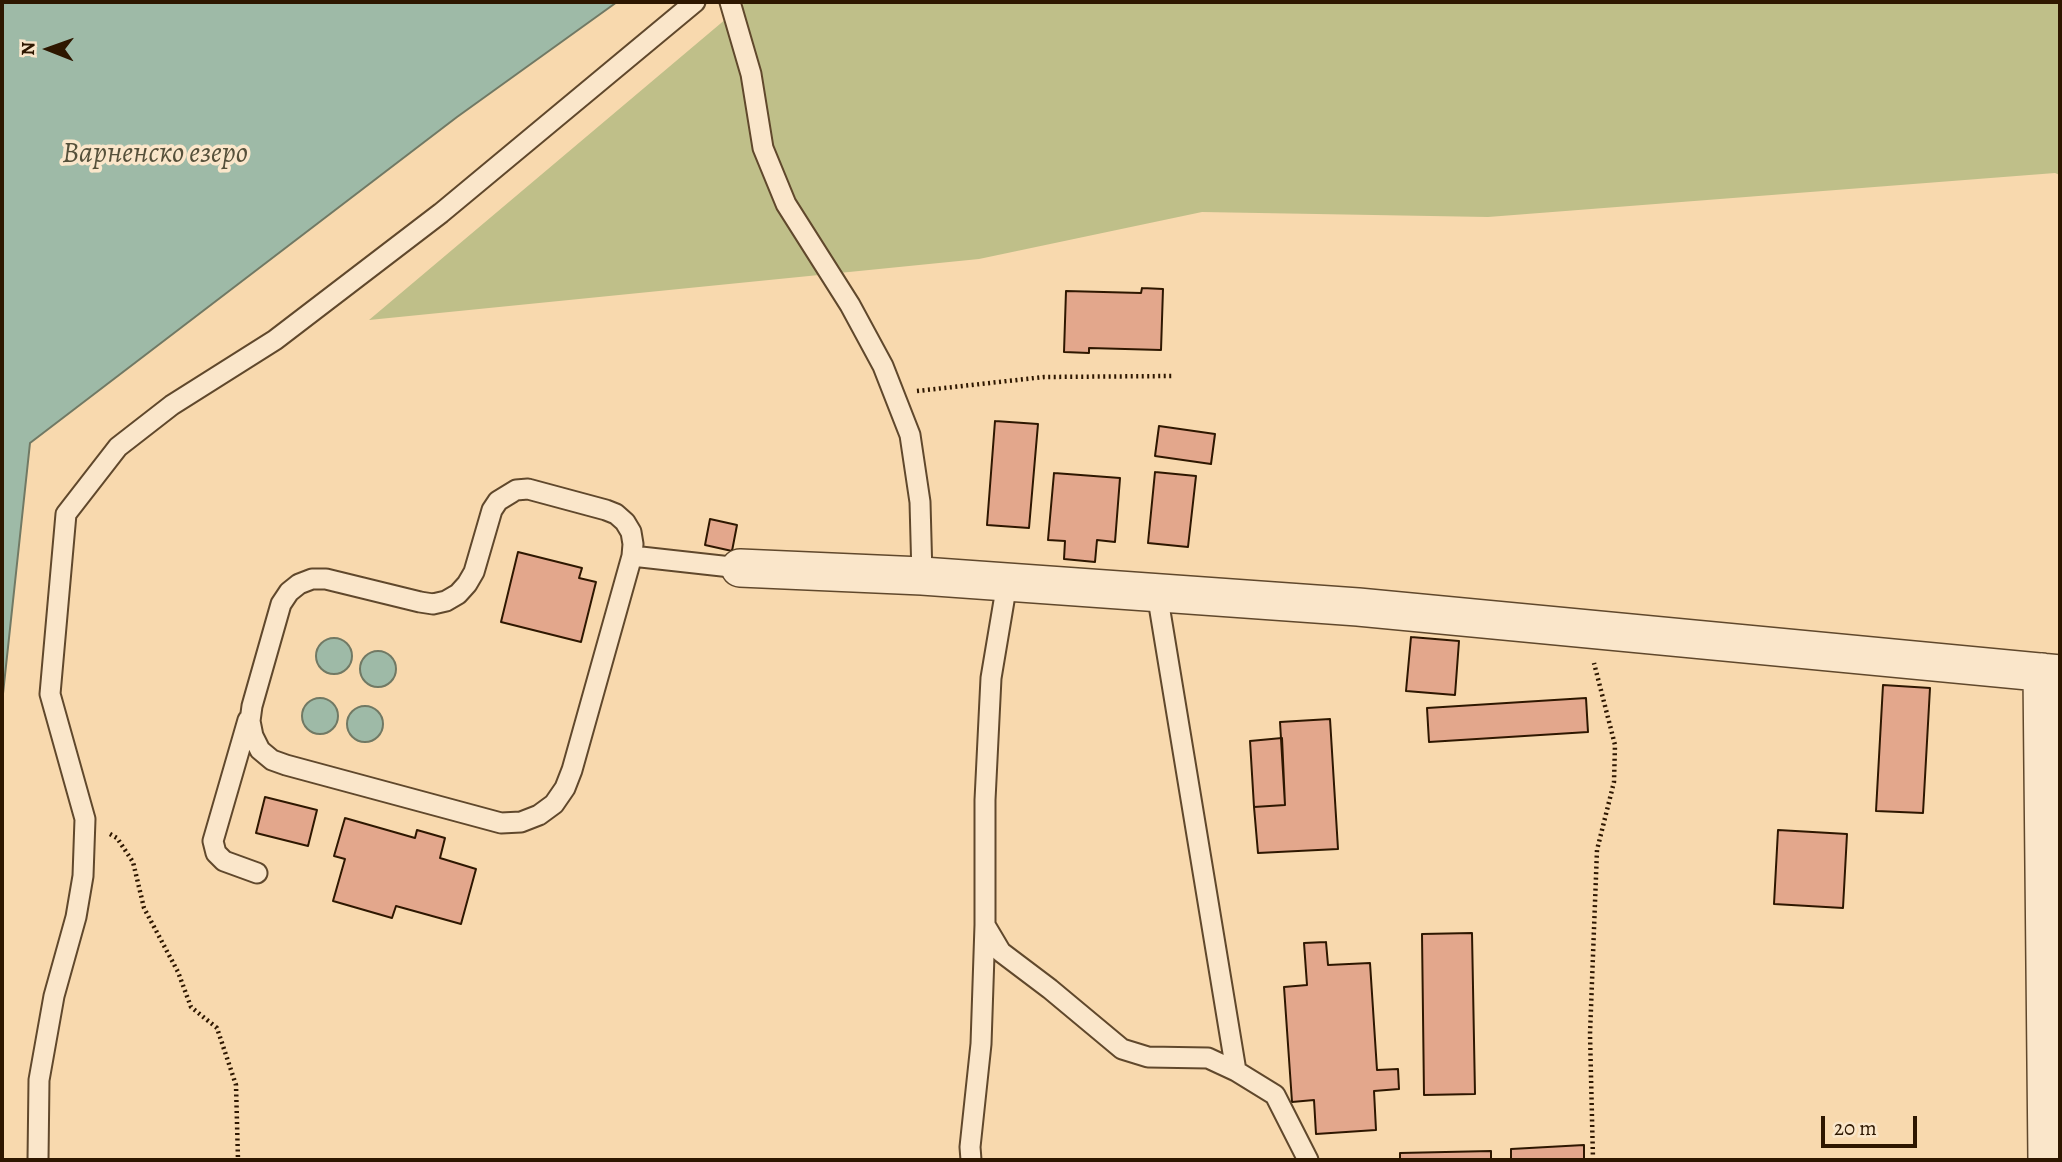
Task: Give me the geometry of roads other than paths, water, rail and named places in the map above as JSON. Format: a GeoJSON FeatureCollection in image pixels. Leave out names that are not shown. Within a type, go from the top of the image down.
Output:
{"type":"FeatureCollection","features":[{"type":"Feature","properties":{"kind":"street"},"geometry":{"type":"LineString","coordinates":[[740,568],[922,576],[1358,607],[2051,673],[2047,1160]]}},
{"type":"Feature","properties":{"kind":"lane"},"geometry":{"type":"LineString","coordinates":[[38,1160],[39,1080],[54,996],[76,917],[83,876],[85,819],[50,694],[66,514],[118,447],[172,405],[275,340],[441,213],[695,2]]}},
{"type":"Feature","properties":{"kind":"lane"},"geometry":{"type":"LineString","coordinates":[[730,2],[751,74],[763,148],[781,193],[850,305],[883,366],[910,435],[920,502],[922,576]]}},
{"type":"Feature","properties":{"kind":"lane"},"geometry":{"type":"LineString","coordinates":[[252,706],[250,721],[253,736],[260,750],[272,760],[501,823],[521,822],[538,816],[554,804],[565,788],[632,556],[634,544],[631,532],[616,514],[606,510],[538,492],[516,490],[498,501],[492,510],[474,572],[458,594],[446,601],[433,604],[420,602],[326,579],[299,583],[289,592],[281,604],[213,841],[216,853],[224,861],[257,873]]}},
{"type":"Feature","properties":{"kind":"lane"},"geometry":{"type":"LineString","coordinates":[[632,556],[740,568]]}},
{"type":"Feature","properties":{"kind":"lane"},"geometry":{"type":"LineString","coordinates":[[971,1160],[970,1147],[981,1044],[985,800],[991,678],[1007,583]]}},
{"type":"Feature","properties":{"kind":"lane"},"geometry":{"type":"LineString","coordinates":[[1157,593],[1236,1071]]}},
{"type":"Feature","properties":{"kind":"lane"},"geometry":{"type":"LineString","coordinates":[[985,925],[1002,952],[1122,1049],[1148,1057],[1208,1058],[1236,1071],[1275,1095],[1308,1160]]}},
{"type":"Feature","properties":{"kind":"water","name":"Варненско езеро"},"geometry":{"type":"Polygon","coordinates":[[[2,2],[617,2],[457,117],[30,443],[2,703],[2,2]]]}},
{"type":"Feature","properties":{"kind":"water"},"geometry":{"type":"Polygon","coordinates":[[[334,638],[347,643],[352,656],[347,669],[334,674],[321,669],[316,656],[321,643],[334,638]]]}},
{"type":"Feature","properties":{"kind":"water"},"geometry":{"type":"Polygon","coordinates":[[[378,651],[391,656],[396,669],[391,682],[378,687],[365,682],[360,669],[365,656],[378,651]]]}},
{"type":"Feature","properties":{"kind":"water"},"geometry":{"type":"Polygon","coordinates":[[[320,698],[333,703],[338,716],[333,729],[320,734],[307,729],[302,716],[307,703],[320,698]]]}},
{"type":"Feature","properties":{"kind":"water"},"geometry":{"type":"Polygon","coordinates":[[[365,706],[378,711],[383,724],[378,737],[365,742],[352,737],[347,724],[352,711],[365,706]]]}}]}
